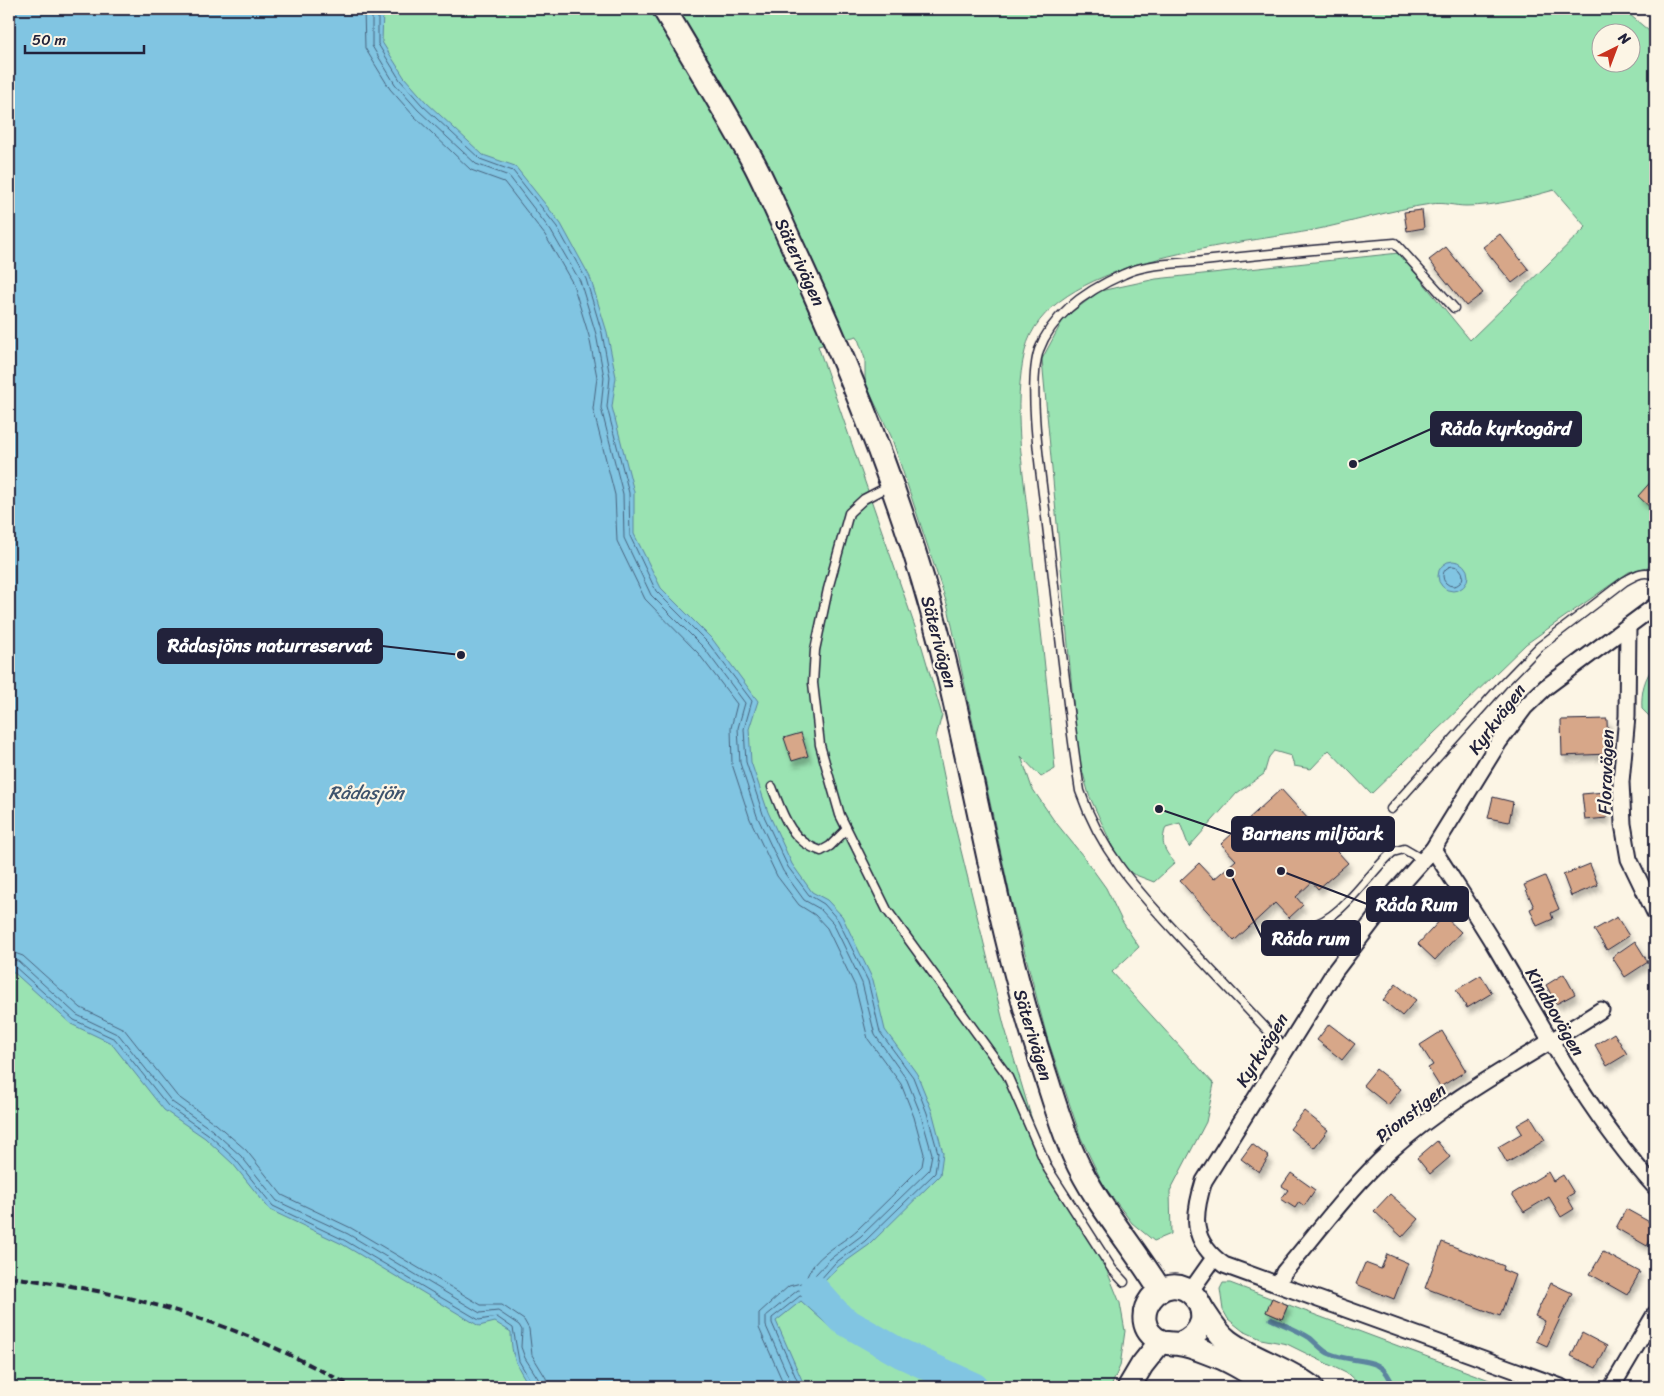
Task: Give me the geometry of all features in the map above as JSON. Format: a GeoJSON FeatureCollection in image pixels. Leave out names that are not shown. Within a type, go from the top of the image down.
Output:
{"type":"FeatureCollection","features":[{"type":"Feature","properties":{"kind":"street","name":"Säterivägen"},"geometry":{"type":"LineString","coordinates":[[664,9],[757,169],[858,392],[914,552],[944,657],[989,866],[1020,998],[1053,1098],[1072,1152],[1086,1180],[1106,1214],[1141,1260],[1160,1290]]}},
{"type":"Feature","properties":{"kind":"street","name":"Kyrkvägen"},"geometry":{"type":"LineString","coordinates":[[1561,1387],[1445,1347],[1279,1283],[1224,1265],[1214,1258],[1203,1246],[1197,1228],[1195,1210],[1204,1181],[1335,971],[1395,892],[1428,854],[1499,742],[1525,708],[1546,687],[1655,606]]}},
{"type":"Feature","properties":{"kind":"street","name":"Floravägen"},"geometry":{"type":"LineString","coordinates":[[1628,626],[1627,716],[1621,782],[1624,824],[1629,859],[1655,913]]}},
{"type":"Feature","properties":{"kind":"street","name":"Kindbovägen"},"geometry":{"type":"LineString","coordinates":[[1428,854],[1471,907],[1550,1043],[1608,1131],[1655,1188]]}},
{"type":"Feature","properties":{"kind":"street","name":"Pionstigen"},"geometry":{"type":"LineString","coordinates":[[1279,1283],[1284,1272],[1353,1190],[1389,1153],[1450,1104],[1601,1010]]}},
{"type":"Feature","properties":{"kind":"street"},"geometry":{"type":"LineString","coordinates":[[1129,1387],[1142,1366],[1170,1343],[1188,1340],[1198,1330],[1202,1317],[1195,1299],[1214,1258]]}},
{"type":"Feature","properties":{"kind":"street"},"geometry":{"type":"LineString","coordinates":[[1272,1387],[1220,1358],[1170,1343],[1150,1333],[1145,1316],[1150,1299],[1160,1290],[1175,1287],[1195,1299],[1215,1328],[1228,1342],[1283,1369],[1311,1387]]}},
{"type":"Feature","properties":{"kind":"street"},"geometry":{"type":"LineString","coordinates":[[1612,1387],[1655,1314]]}},
{"type":"Feature","properties":{"kind":"lane"},"geometry":{"type":"LineString","coordinates":[[1285,1049],[1139,892],[1115,863],[1089,818],[1083,800],[1075,758],[1042,485],[1035,400],[1039,351],[1047,333],[1060,316],[1084,296],[1126,273],[1171,265],[1302,250],[1395,243],[1454,308]]}},
{"type":"Feature","properties":{"kind":"lane"},"geometry":{"type":"LineString","coordinates":[[891,486],[864,499],[849,513],[828,589],[815,650],[813,682],[820,745],[840,815],[887,910],[1001,1064],[1048,1169],[1112,1269],[1124,1282]]}},
{"type":"Feature","properties":{"kind":"lane"},"geometry":{"type":"LineString","coordinates":[[1391,808],[1489,699],[1540,647],[1625,581],[1640,573],[1648,572],[1655,575]]}},
{"type":"Feature","properties":{"kind":"lane"},"geometry":{"type":"LineString","coordinates":[[772,787],[786,824],[795,837],[808,847],[821,851],[830,846],[846,830]]}},
{"type":"Feature","properties":{"kind":"lane"},"geometry":{"type":"LineString","coordinates":[[1309,926],[1326,919],[1338,910],[1393,852],[1404,849],[1428,854]]}},
{"type":"Feature","properties":{"kind":"green space"},"geometry":{"type":"Polygon","coordinates":[[[9,9],[1623,9],[1638,22],[1592,22],[1592,72],[1642,72],[1642,25],[1655,36],[1655,565],[1629,572],[1526,644],[1371,794],[1329,750],[1311,769],[1294,766],[1291,756],[1274,751],[1269,757],[1264,774],[1237,793],[1189,847],[1180,823],[1166,827],[1163,838],[1164,846],[1175,863],[1154,882],[1133,874],[1120,863],[1089,795],[1078,755],[1042,359],[1064,318],[1100,291],[1156,279],[1399,253],[1470,340],[1586,227],[1554,190],[1522,199],[1489,205],[1435,204],[1416,207],[1309,231],[1191,251],[1146,262],[1104,277],[1067,296],[1040,320],[1025,351],[1019,393],[1020,438],[1055,769],[1041,777],[1021,756],[1032,788],[1053,819],[1106,888],[1122,921],[1139,947],[1112,972],[1214,1084],[1206,1122],[1170,1191],[1171,1234],[1154,1241],[1132,1223],[1104,1186],[1081,1138],[1047,1037],[1011,900],[948,607],[891,436],[865,383],[865,359],[857,336],[818,346],[922,647],[942,715],[936,737],[951,810],[1004,1025],[1035,1130],[1069,1209],[1105,1266],[1120,1303],[1125,1331],[1120,1366],[1111,1387],[9,1387],[9,9]]]}},
{"type":"Feature","properties":{"kind":"green space"},"geometry":{"type":"Polygon","coordinates":[[[1655,631],[1655,665],[1650,648],[1655,631]]]}},
{"type":"Feature","properties":{"kind":"green space"},"geometry":{"type":"Polygon","coordinates":[[[1655,665],[1655,722],[1642,709],[1642,703],[1646,680],[1655,665]]]}},
{"type":"Feature","properties":{"kind":"green space"},"geometry":{"type":"Polygon","coordinates":[[[1223,1283],[1230,1283],[1272,1299],[1266,1312],[1282,1319],[1288,1305],[1283,1303],[1508,1387],[1362,1387],[1348,1374],[1287,1344],[1261,1339],[1243,1331],[1228,1319],[1223,1310],[1220,1289],[1223,1283]]]}},
{"type":"Feature","properties":{"kind":"water","name":"Rådasjön"},"geometry":{"type":"Polygon","coordinates":[[[9,9],[383,9],[382,42],[404,77],[426,102],[483,155],[515,166],[561,224],[590,277],[607,332],[616,377],[612,407],[634,492],[634,534],[661,588],[713,640],[758,701],[749,729],[751,762],[768,812],[792,864],[812,892],[827,900],[842,916],[873,980],[885,1030],[917,1074],[932,1111],[943,1153],[940,1175],[869,1245],[838,1267],[824,1282],[848,1312],[832,1329],[801,1301],[776,1321],[805,1387],[530,1387],[516,1361],[512,1349],[511,1332],[495,1322],[479,1326],[342,1244],[270,1210],[233,1164],[205,1138],[164,1110],[111,1043],[71,1024],[9,968],[9,9]]]}},
{"type":"Feature","properties":{"kind":"water"},"geometry":{"type":"Polygon","coordinates":[[[1453,561],[1463,566],[1468,576],[1463,586],[1453,591],[1443,586],[1438,576],[1443,566],[1453,561]]]}},
{"type":"Feature","properties":{"kind":"building"},"geometry":{"type":"Polygon","coordinates":[[[1422,210],[1424,228],[1407,231],[1404,212],[1422,210]]]}},
{"type":"Feature","properties":{"kind":"building"},"geometry":{"type":"Polygon","coordinates":[[[1500,234],[1529,270],[1512,283],[1483,247],[1500,234]]]}},
{"type":"Feature","properties":{"kind":"building"},"geometry":{"type":"Polygon","coordinates":[[[1446,247],[1483,293],[1466,306],[1429,260],[1446,247]]]}},
{"type":"Feature","properties":{"kind":"building"},"geometry":{"type":"Polygon","coordinates":[[[1655,477],[1655,512],[1638,496],[1655,477]]]}},
{"type":"Feature","properties":{"kind":"building"},"geometry":{"type":"Polygon","coordinates":[[[1607,719],[1608,754],[1562,756],[1561,720],[1607,719]]]}},
{"type":"Feature","properties":{"kind":"building"},"geometry":{"type":"Polygon","coordinates":[[[801,733],[808,756],[792,761],[784,738],[801,733]]]}},
{"type":"Feature","properties":{"kind":"building"},"geometry":{"type":"Polygon","coordinates":[[[1281,789],[1348,863],[1318,889],[1312,882],[1296,897],[1303,905],[1289,918],[1275,903],[1234,941],[1180,881],[1199,863],[1214,879],[1236,860],[1221,844],[1281,789]]]}},
{"type":"Feature","properties":{"kind":"building"},"geometry":{"type":"Polygon","coordinates":[[[1605,792],[1607,818],[1585,820],[1582,794],[1605,792]]]}},
{"type":"Feature","properties":{"kind":"building"},"geometry":{"type":"Polygon","coordinates":[[[1493,797],[1513,802],[1509,822],[1488,818],[1493,797]]]}},
{"type":"Feature","properties":{"kind":"building"},"geometry":{"type":"Polygon","coordinates":[[[1590,864],[1598,885],[1571,896],[1563,875],[1590,864]]]}},
{"type":"Feature","properties":{"kind":"building"},"geometry":{"type":"Polygon","coordinates":[[[1545,876],[1559,909],[1551,913],[1553,919],[1537,926],[1530,909],[1534,907],[1524,885],[1545,876]]]}},
{"type":"Feature","properties":{"kind":"building"},"geometry":{"type":"Polygon","coordinates":[[[1444,916],[1461,932],[1435,960],[1418,944],[1444,916]]]}},
{"type":"Feature","properties":{"kind":"building"},"geometry":{"type":"Polygon","coordinates":[[[1617,917],[1629,936],[1607,950],[1594,930],[1617,917]]]}},
{"type":"Feature","properties":{"kind":"building"},"geometry":{"type":"Polygon","coordinates":[[[1635,941],[1648,962],[1625,977],[1612,957],[1635,941]]]}},
{"type":"Feature","properties":{"kind":"building"},"geometry":{"type":"Polygon","coordinates":[[[1564,974],[1575,994],[1556,1004],[1546,985],[1564,974]]]}},
{"type":"Feature","properties":{"kind":"building"},"geometry":{"type":"Polygon","coordinates":[[[1481,975],[1492,993],[1467,1008],[1456,990],[1481,975]]]}},
{"type":"Feature","properties":{"kind":"building"},"geometry":{"type":"Polygon","coordinates":[[[1396,984],[1416,1000],[1402,1016],[1383,1000],[1396,984]]]}},
{"type":"Feature","properties":{"kind":"building"},"geometry":{"type":"Polygon","coordinates":[[[1329,1024],[1355,1044],[1342,1060],[1317,1040],[1329,1024]]]}},
{"type":"Feature","properties":{"kind":"building"},"geometry":{"type":"Polygon","coordinates":[[[1442,1031],[1466,1071],[1440,1087],[1428,1068],[1433,1065],[1420,1045],[1442,1031]]]}},
{"type":"Feature","properties":{"kind":"building"},"geometry":{"type":"Polygon","coordinates":[[[1614,1033],[1627,1054],[1607,1066],[1595,1045],[1614,1033]]]}},
{"type":"Feature","properties":{"kind":"building"},"geometry":{"type":"Polygon","coordinates":[[[1376,1069],[1401,1089],[1388,1105],[1363,1085],[1376,1069]]]}},
{"type":"Feature","properties":{"kind":"building"},"geometry":{"type":"Polygon","coordinates":[[[1304,1111],[1328,1130],[1314,1148],[1290,1129],[1304,1111]]]}},
{"type":"Feature","properties":{"kind":"building"},"geometry":{"type":"Polygon","coordinates":[[[1531,1117],[1545,1140],[1507,1163],[1498,1147],[1522,1133],[1517,1125],[1531,1117]]]}},
{"type":"Feature","properties":{"kind":"building"},"geometry":{"type":"Polygon","coordinates":[[[1437,1141],[1450,1157],[1430,1174],[1417,1158],[1437,1141]]]}},
{"type":"Feature","properties":{"kind":"building"},"geometry":{"type":"Polygon","coordinates":[[[1252,1144],[1269,1157],[1259,1172],[1241,1159],[1252,1144]]]}},
{"type":"Feature","properties":{"kind":"building"},"geometry":{"type":"Polygon","coordinates":[[[1548,1172],[1553,1181],[1563,1175],[1574,1193],[1567,1197],[1574,1209],[1561,1217],[1549,1197],[1524,1212],[1512,1194],[1548,1172]]]}},
{"type":"Feature","properties":{"kind":"building"},"geometry":{"type":"Polygon","coordinates":[[[1291,1173],[1315,1190],[1304,1206],[1299,1202],[1295,1208],[1281,1199],[1288,1190],[1282,1186],[1291,1173]]]}},
{"type":"Feature","properties":{"kind":"building"},"geometry":{"type":"Polygon","coordinates":[[[1390,1194],[1418,1219],[1402,1237],[1374,1211],[1390,1194]]]}},
{"type":"Feature","properties":{"kind":"building"},"geometry":{"type":"Polygon","coordinates":[[[1626,1209],[1655,1225],[1655,1232],[1647,1246],[1616,1228],[1626,1209]]]}},
{"type":"Feature","properties":{"kind":"building"},"geometry":{"type":"Polygon","coordinates":[[[1442,1242],[1504,1266],[1503,1270],[1515,1275],[1500,1316],[1425,1288],[1442,1242]]]}},
{"type":"Feature","properties":{"kind":"building"},"geometry":{"type":"Polygon","coordinates":[[[1603,1252],[1640,1272],[1627,1295],[1590,1274],[1603,1252]]]}},
{"type":"Feature","properties":{"kind":"building"},"geometry":{"type":"Polygon","coordinates":[[[1387,1254],[1408,1263],[1394,1299],[1356,1284],[1365,1263],[1381,1269],[1387,1254]]]}},
{"type":"Feature","properties":{"kind":"building"},"geometry":{"type":"Polygon","coordinates":[[[1551,1283],[1572,1293],[1547,1346],[1536,1341],[1545,1321],[1535,1316],[1551,1283]]]}},
{"type":"Feature","properties":{"kind":"building"},"geometry":{"type":"Polygon","coordinates":[[[1272,1298],[1288,1305],[1282,1319],[1266,1312],[1272,1298]]]}},
{"type":"Feature","properties":{"kind":"building"},"geometry":{"type":"Polygon","coordinates":[[[1582,1333],[1607,1346],[1596,1368],[1571,1356],[1582,1333]]]}},
{"type":"Feature","properties":{"kind":"waterway"},"geometry":{"type":"LineString","coordinates":[[814,1289],[841,1319],[900,1353],[974,1387]]}},
{"type":"Feature","properties":{"kind":"waterway"},"geometry":{"type":"LineString","coordinates":[[1271,1319],[1305,1335],[1328,1353],[1375,1364],[1389,1376],[1393,1387]]}},
{"type":"Feature","properties":{"kind":"railway"},"geometry":{"type":"LineString","coordinates":[[9,1277],[68,1285],[184,1313],[269,1345],[353,1387]]}},
{"type":"Feature","properties":{"kind":"place","name":"Råda kyrkogård"},"geometry":{"type":"Point","coordinates":[1353,464]}},
{"type":"Feature","properties":{"kind":"place","name":"Rådasjöns naturreservat"},"geometry":{"type":"Point","coordinates":[461,655]}},
{"type":"Feature","properties":{"kind":"place","name":"Barnens miljöark"},"geometry":{"type":"Point","coordinates":[1159,809]}},
{"type":"Feature","properties":{"kind":"place","name":"Råda Rum"},"geometry":{"type":"Point","coordinates":[1281,871]}},
{"type":"Feature","properties":{"kind":"place","name":"Råda rum"},"geometry":{"type":"Point","coordinates":[1230,873]}}]}
